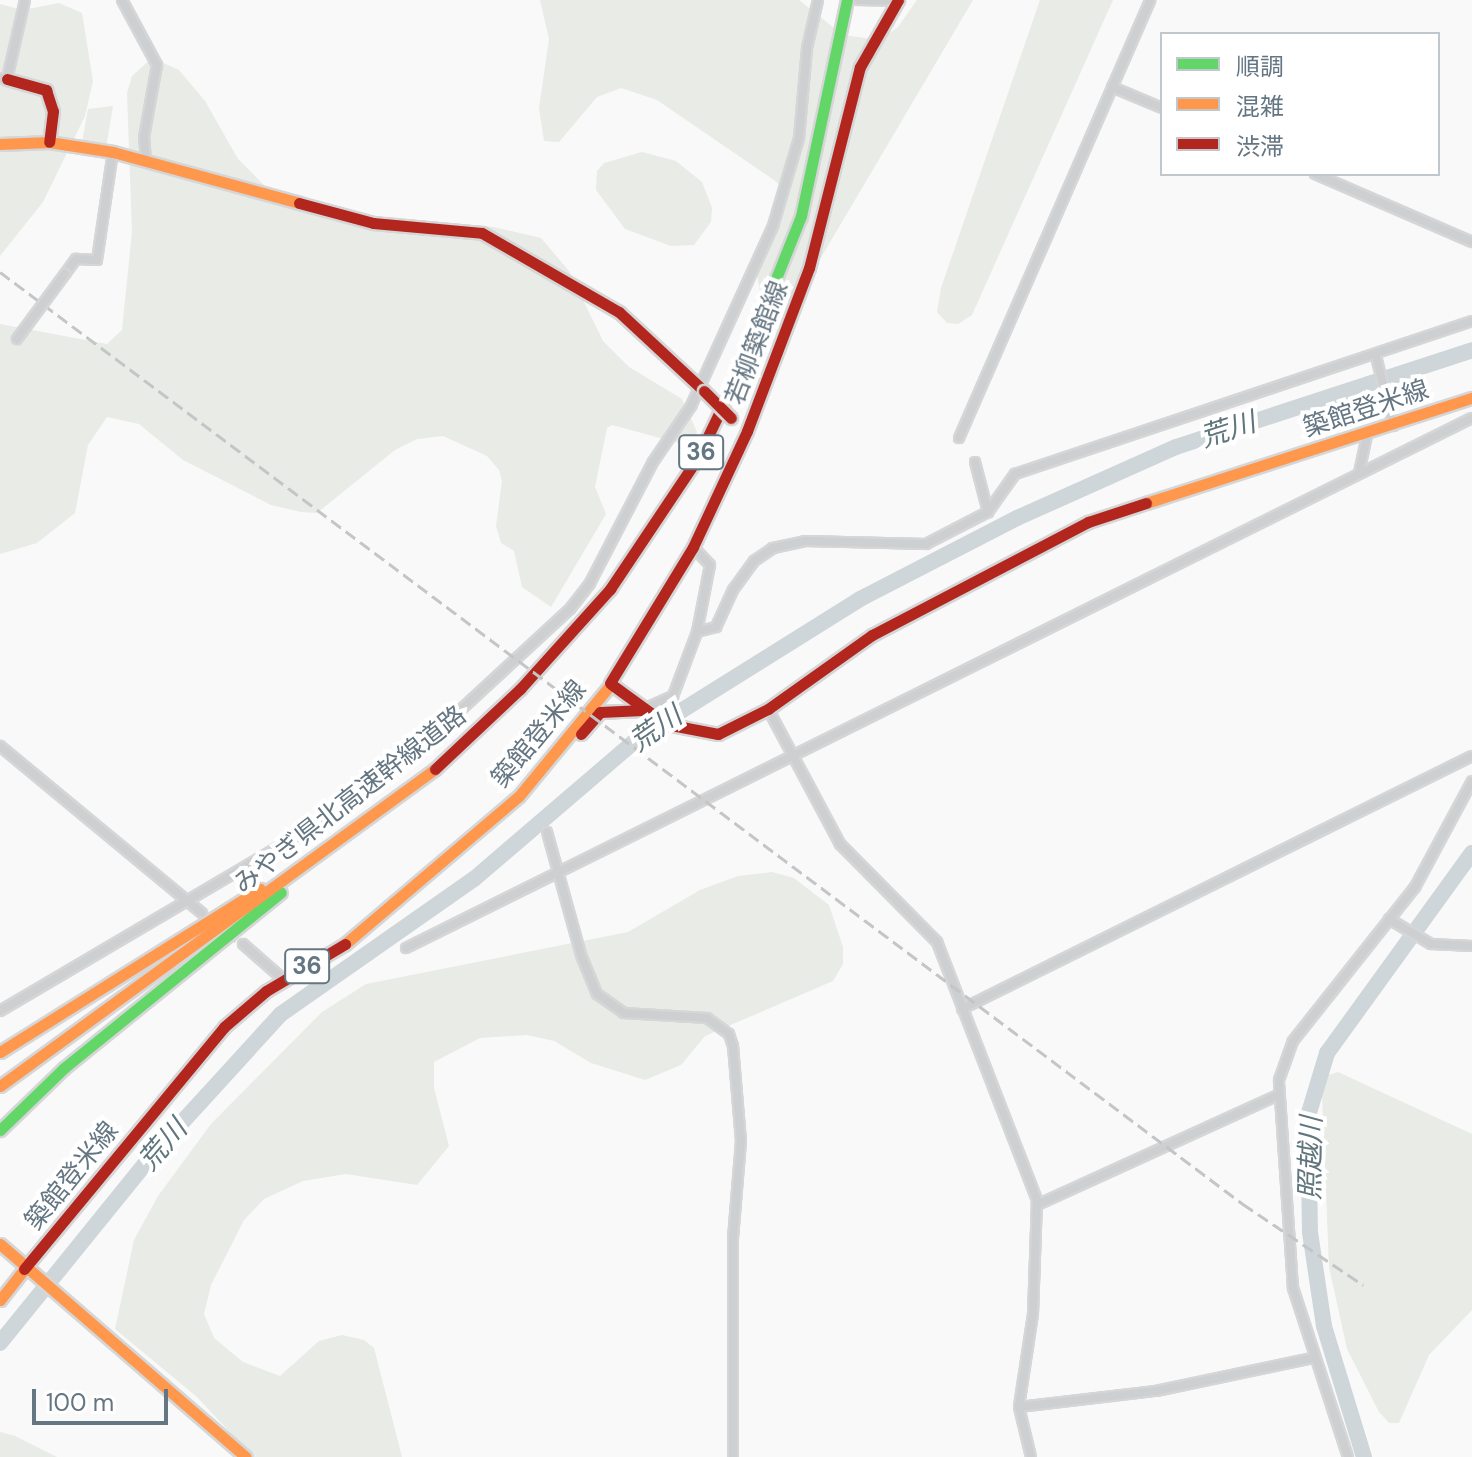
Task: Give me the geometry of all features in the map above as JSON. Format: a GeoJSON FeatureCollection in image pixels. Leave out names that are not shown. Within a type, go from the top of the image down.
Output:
{"type":"FeatureCollection","features":[{"type":"Feature","properties":{"kind":"main road","name":"みやぎ県北高速幹線道路"},"geometry":{"type":"LineString","coordinates":[[0,1086],[386,806],[481,728],[565,642],[642,545],[697,459],[739,378],[801,216],[847,0]]}},
{"type":"Feature","properties":{"kind":"main road","name":"若柳築館線"},"geometry":{"type":"LineString","coordinates":[[610,683],[693,547],[747,431],[809,268],[860,67],[897,1]]}},
{"type":"Feature","properties":{"kind":"main road"},"geometry":{"type":"LineString","coordinates":[[4,78],[46,90],[53,111],[49,142]]}},
{"type":"Feature","properties":{"kind":"main road"},"geometry":{"type":"LineString","coordinates":[[0,144],[49,142],[113,152],[373,223],[482,233],[619,312],[747,431]]}},
{"type":"Feature","properties":{"kind":"main road","name":"築館登米線"},"geometry":{"type":"LineString","coordinates":[[29,1273],[224,1027],[284,980],[379,919],[519,796],[557,753],[610,683],[646,712],[685,732],[718,734],[768,709],[872,635],[1088,522],[1472,398]]}},
{"type":"Feature","properties":{"kind":"main road"},"geometry":{"type":"LineString","coordinates":[[557,753],[600,712],[646,712]]}},
{"type":"Feature","properties":{"kind":"main road"},"geometry":{"type":"LineString","coordinates":[[0,1052],[386,806]]}},
{"type":"Feature","properties":{"kind":"main road"},"geometry":{"type":"LineString","coordinates":[[0,1130],[87,1049],[386,806]]}},
{"type":"Feature","properties":{"kind":"main road"},"geometry":{"type":"LineString","coordinates":[[0,1246],[196,1409],[246,1457]]}},
{"type":"Feature","properties":{"kind":"main road"},"geometry":{"type":"LineString","coordinates":[[0,1300],[29,1273]]}},
{"type":"Feature","properties":{"kind":"street"},"geometry":{"type":"LineString","coordinates":[[4,78],[25,0]]}},
{"type":"Feature","properties":{"kind":"street"},"geometry":{"type":"LineString","coordinates":[[122,0],[157,65],[144,137],[146,162]]}},
{"type":"Feature","properties":{"kind":"street"},"geometry":{"type":"LineString","coordinates":[[0,1011],[318,824],[415,752],[570,609],[702,389],[753,276],[790,177],[818,0]]}},
{"type":"Feature","properties":{"kind":"street"},"geometry":{"type":"LineString","coordinates":[[858,0],[897,1]]}},
{"type":"Feature","properties":{"kind":"street"},"geometry":{"type":"LineString","coordinates":[[959,438],[1150,0]]}},
{"type":"Feature","properties":{"kind":"street"},"geometry":{"type":"LineString","coordinates":[[1112,87],[1160,107]]}},
{"type":"Feature","properties":{"kind":"street"},"geometry":{"type":"LineString","coordinates":[[17,339],[76,259],[97,260],[113,152]]}},
{"type":"Feature","properties":{"kind":"street"},"geometry":{"type":"LineString","coordinates":[[1320,176],[1472,242]]}},
{"type":"Feature","properties":{"kind":"street"},"geometry":{"type":"LineString","coordinates":[[697,632],[716,627],[733,590],[754,561],[773,548],[819,540],[926,544],[988,512],[1015,474],[1240,395],[1377,360],[1472,321]]}},
{"type":"Feature","properties":{"kind":"street"},"geometry":{"type":"LineString","coordinates":[[1377,360],[1393,426]]}},
{"type":"Feature","properties":{"kind":"street"},"geometry":{"type":"LineString","coordinates":[[406,948],[1472,418]]}},
{"type":"Feature","properties":{"kind":"street"},"geometry":{"type":"LineString","coordinates":[[1359,474],[1367,434]]}},
{"type":"Feature","properties":{"kind":"street"},"geometry":{"type":"LineString","coordinates":[[975,462],[988,512]]}},
{"type":"Feature","properties":{"kind":"street"},"geometry":{"type":"LineString","coordinates":[[646,712],[673,696],[697,632],[710,565],[693,547]]}},
{"type":"Feature","properties":{"kind":"street"},"geometry":{"type":"LineString","coordinates":[[768,709],[840,844],[937,942],[1037,1205],[1033,1314],[1019,1407],[1031,1457]]}},
{"type":"Feature","properties":{"kind":"street"},"geometry":{"type":"LineString","coordinates":[[0,746],[202,913]]}},
{"type":"Feature","properties":{"kind":"street"},"geometry":{"type":"LineString","coordinates":[[962,1009],[1472,756]]}},
{"type":"Feature","properties":{"kind":"street"},"geometry":{"type":"LineString","coordinates":[[1348,1457],[1313,1358],[1293,1288],[1278,1095],[1293,1041],[1431,862],[1472,781]]}},
{"type":"Feature","properties":{"kind":"street"},"geometry":{"type":"LineString","coordinates":[[547,832],[597,994],[624,1013],[707,1018],[729,1034],[733,1046],[741,1141],[733,1238],[733,1457]]}},
{"type":"Feature","properties":{"kind":"street"},"geometry":{"type":"LineString","coordinates":[[1389,919],[1431,944],[1472,946]]}},
{"type":"Feature","properties":{"kind":"street"},"geometry":{"type":"LineString","coordinates":[[243,944],[284,980]]}},
{"type":"Feature","properties":{"kind":"street"},"geometry":{"type":"LineString","coordinates":[[1037,1205],[1278,1095]]}},
{"type":"Feature","properties":{"kind":"street"},"geometry":{"type":"LineString","coordinates":[[1019,1407],[1156,1391],[1313,1358]]}},
{"type":"Feature","properties":{"kind":"shaded area"},"geometry":{"type":"Polygon","coordinates":[[[540,0],[799,0],[843,35],[880,40],[898,27],[917,0],[973,0],[793,305],[780,315],[763,311],[757,275],[787,202],[786,191],[774,180],[657,100],[621,88],[597,97],[559,142],[544,141],[539,108],[549,39],[540,0]]]}},
{"type":"Feature","properties":{"kind":"shaded area"},"geometry":{"type":"Polygon","coordinates":[[[1040,0],[1113,0],[972,315],[958,324],[947,323],[937,312],[941,288],[1040,0]]]}},
{"type":"Feature","properties":{"kind":"shaded area"},"geometry":{"type":"Polygon","coordinates":[[[59,3],[82,13],[93,81],[85,116],[43,202],[0,256],[0,4],[22,10],[59,3]]]}},
{"type":"Feature","properties":{"kind":"shaded area"},"geometry":{"type":"Polygon","coordinates":[[[152,58],[179,70],[205,101],[238,159],[269,190],[338,215],[494,227],[541,238],[569,271],[603,341],[629,367],[682,399],[697,432],[694,447],[612,425],[607,428],[595,487],[606,514],[551,607],[522,587],[514,551],[501,543],[496,526],[502,481],[499,470],[487,456],[443,436],[417,439],[395,450],[317,513],[271,505],[183,460],[139,424],[107,417],[88,445],[75,513],[37,543],[0,554],[0,324],[107,344],[122,330],[132,232],[127,93],[132,76],[152,58]]]}},
{"type":"Feature","properties":{"kind":"shaded area"},"geometry":{"type":"Polygon","coordinates":[[[113,106],[106,148],[82,142],[88,109],[113,106]]]}},
{"type":"Feature","properties":{"kind":"shaded area"},"geometry":{"type":"Polygon","coordinates":[[[642,152],[676,161],[702,182],[712,208],[711,222],[694,245],[671,246],[625,229],[596,190],[597,171],[604,163],[642,152]]]}},
{"type":"Feature","properties":{"kind":"shaded area"},"geometry":{"type":"Polygon","coordinates":[[[772,872],[794,878],[829,905],[843,947],[843,964],[833,981],[705,1036],[681,1065],[645,1080],[591,1063],[554,1041],[527,1035],[480,1038],[434,1062],[434,1088],[449,1146],[417,1185],[346,1174],[303,1181],[264,1199],[244,1220],[211,1285],[204,1314],[214,1338],[243,1362],[280,1376],[319,1341],[342,1335],[364,1340],[374,1348],[402,1457],[253,1457],[197,1397],[115,1329],[134,1240],[158,1196],[211,1124],[322,1012],[366,984],[628,932],[700,890],[738,876],[772,872]]]}},
{"type":"Feature","properties":{"kind":"shaded area"},"geometry":{"type":"Polygon","coordinates":[[[1338,1072],[1472,1134],[1472,1310],[1429,1355],[1399,1423],[1389,1423],[1379,1412],[1347,1349],[1329,1267],[1322,1093],[1325,1076],[1338,1072]]]}},
{"type":"Feature","properties":{"kind":"shaded area"},"geometry":{"type":"Polygon","coordinates":[[[0,1432],[15,1436],[57,1457],[0,1457],[0,1432]]]}},
{"type":"Feature","properties":{"kind":"waterway","name":"荒川"},"geometry":{"type":"LineString","coordinates":[[0,1343],[154,1153],[281,1014],[474,879],[641,736],[860,599],[1017,518],[1176,447],[1472,350]]}},
{"type":"Feature","properties":{"kind":"waterway","name":"照越川"},"geometry":{"type":"LineString","coordinates":[[1364,1457],[1324,1326],[1310,1232],[1308,1116],[1327,1053],[1472,853]]}},
{"type":"Feature","properties":{"kind":"tunnel"},"geometry":{"type":"LineString","coordinates":[[202,913],[243,944]]}},
{"type":"Feature","properties":{"kind":"railway"},"geometry":{"type":"LineString","coordinates":[[0,272],[1243,1204],[1363,1285]]}},
{"type":"Feature","properties":{"kind":"traffic: fast"},"geometry":{"type":"LineString","coordinates":[[737,376],[801,216],[847,0]]}},
{"type":"Feature","properties":{"kind":"traffic: fast"},"geometry":{"type":"LineString","coordinates":[[0,1130],[64,1068],[281,892]]}},
{"type":"Feature","properties":{"kind":"traffic: slow"},"geometry":{"type":"LineString","coordinates":[[0,144],[49,142],[113,152],[299,203]]}},
{"type":"Feature","properties":{"kind":"traffic: slow"},"geometry":{"type":"LineString","coordinates":[[1146,503],[1472,398]]}},
{"type":"Feature","properties":{"kind":"traffic: slow"},"geometry":{"type":"LineString","coordinates":[[345,944],[519,796],[611,684]]}},
{"type":"Feature","properties":{"kind":"traffic: slow"},"geometry":{"type":"LineString","coordinates":[[0,1086],[435,769]]}},
{"type":"Feature","properties":{"kind":"traffic: slow"},"geometry":{"type":"LineString","coordinates":[[0,1052],[260,889]]}},
{"type":"Feature","properties":{"kind":"traffic: slow"},"geometry":{"type":"LineString","coordinates":[[0,1244],[246,1457]]}},
{"type":"Feature","properties":{"kind":"traffic: slow"},"geometry":{"type":"LineString","coordinates":[[0,1300],[24,1269]]}},
{"type":"Feature","properties":{"kind":"traffic: jam"},"geometry":{"type":"LineString","coordinates":[[610,683],[693,547],[747,431],[809,268],[860,67],[898,0]]}},
{"type":"Feature","properties":{"kind":"traffic: jam"},"geometry":{"type":"LineString","coordinates":[[7,79],[46,90],[53,111],[49,142]]}},
{"type":"Feature","properties":{"kind":"traffic: jam"},"geometry":{"type":"LineString","coordinates":[[299,203],[373,223],[482,233],[619,312],[704,391]]}},
{"type":"Feature","properties":{"kind":"traffic: jam"},"geometry":{"type":"LineString","coordinates":[[435,769],[520,689],[610,589],[697,459],[737,376]]}},
{"type":"Feature","properties":{"kind":"traffic: jam"},"geometry":{"type":"LineString","coordinates":[[704,391],[731,418]]}},
{"type":"Feature","properties":{"kind":"traffic: jam"},"geometry":{"type":"LineString","coordinates":[[611,684],[666,724],[718,734],[768,709],[872,635],[1088,522],[1146,503]]}},
{"type":"Feature","properties":{"kind":"traffic: jam"},"geometry":{"type":"LineString","coordinates":[[581,734],[600,712],[643,710]]}},
{"type":"Feature","properties":{"kind":"traffic: jam"},"geometry":{"type":"LineString","coordinates":[[24,1269],[224,1027],[266,991],[345,944]]}}]}
